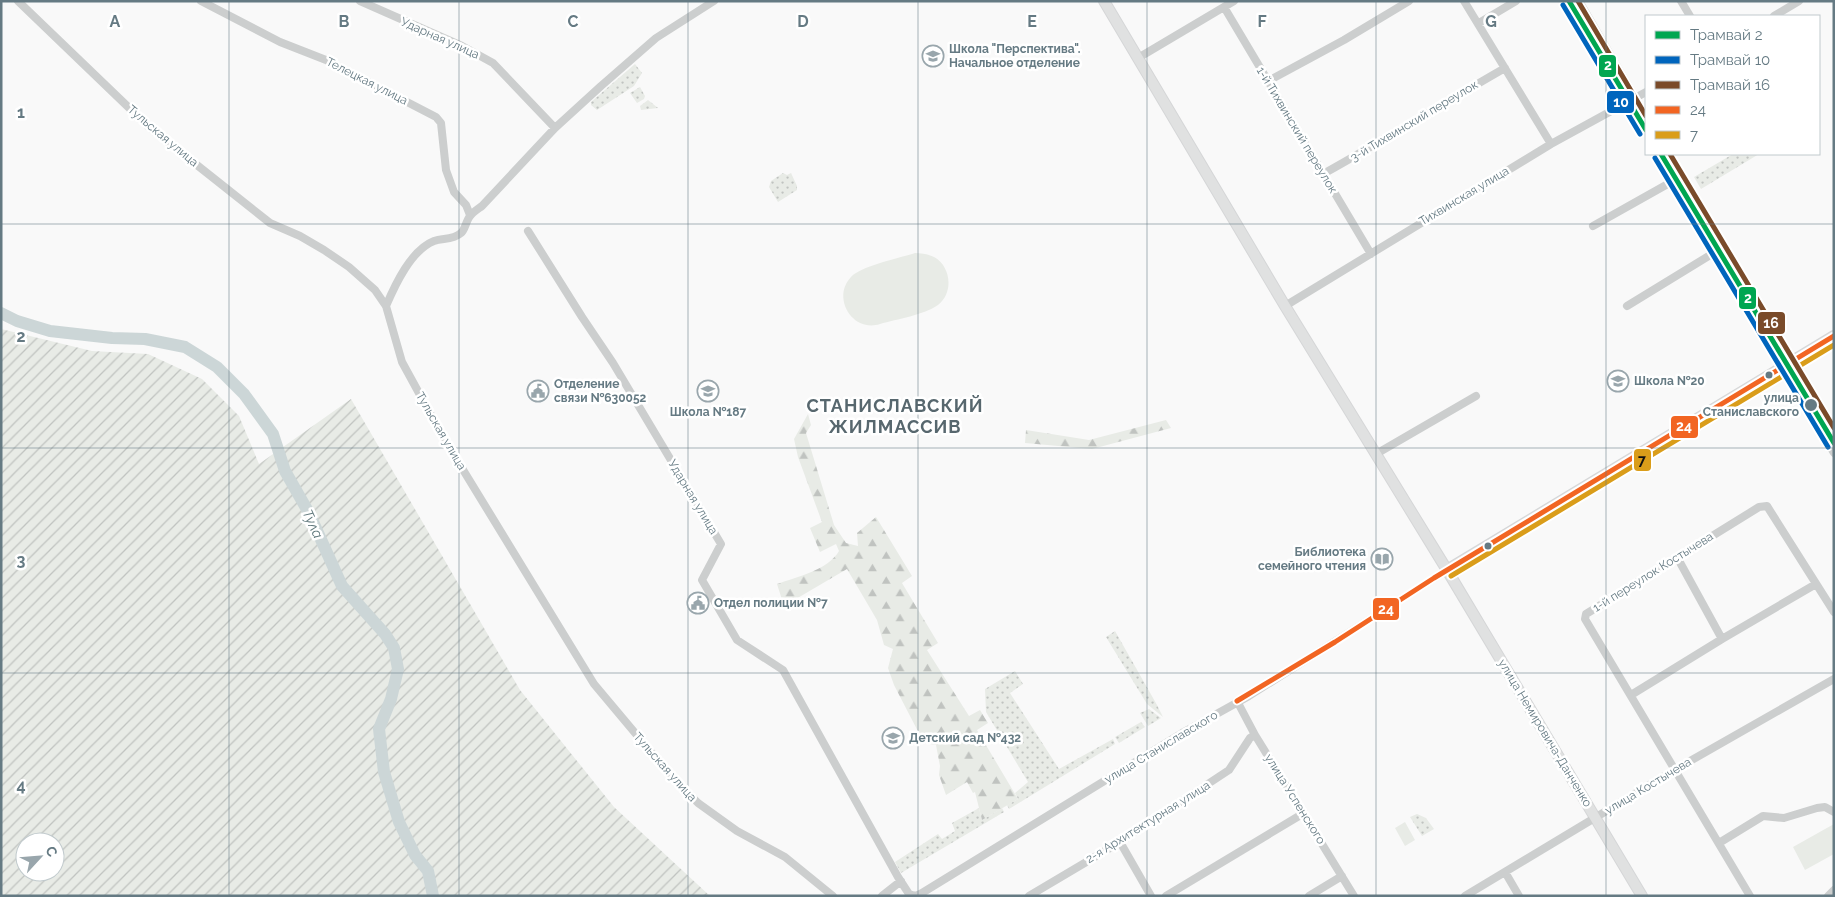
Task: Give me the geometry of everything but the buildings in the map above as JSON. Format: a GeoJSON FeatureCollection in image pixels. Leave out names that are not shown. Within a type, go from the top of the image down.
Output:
{"type":"FeatureCollection","features":[{"type":"Feature","properties":{"kind":"main road","name":"улица Немировича-Данченко"},"geometry":{"type":"LineString","coordinates":[[1104,1],[1285,306],[1447,570],[1642,896]]}},
{"type":"Feature","properties":{"kind":"main road","name":"улица Станиславского"},"geometry":{"type":"LineString","coordinates":[[1447,570],[1834,336]]}},
{"type":"Feature","properties":{"kind":"street","name":"Тульская улица"},"geometry":{"type":"LineString","coordinates":[[18,1],[149,127],[270,222],[300,236],[349,267],[375,290],[386,306],[402,362],[443,437],[594,684],[672,777],[698,804],[737,831],[785,857],[833,896]]}},
{"type":"Feature","properties":{"kind":"street","name":"Телецкая улица"},"geometry":{"type":"LineString","coordinates":[[201,1],[280,42],[326,60],[436,117],[441,123],[446,170],[454,192],[466,205],[470,215]]}},
{"type":"Feature","properties":{"kind":"street","name":"Ударная улица"},"geometry":{"type":"LineString","coordinates":[[360,1],[462,46],[493,63],[555,128]]}},
{"type":"Feature","properties":{"kind":"street"},"geometry":{"type":"LineString","coordinates":[[386,306],[395,286],[416,255],[434,241],[452,238],[462,233],[470,215],[482,206],[555,128],[656,38],[714,1]]}},
{"type":"Feature","properties":{"kind":"street"},"geometry":{"type":"LineString","coordinates":[[1138,58],[1234,1]]}},
{"type":"Feature","properties":{"kind":"street"},"geometry":{"type":"LineString","coordinates":[[1268,81],[1344,40],[1409,1]]}},
{"type":"Feature","properties":{"kind":"street"},"geometry":{"type":"LineString","coordinates":[[1464,1],[1551,144]]}},
{"type":"Feature","properties":{"kind":"street"},"geometry":{"type":"LineString","coordinates":[[1478,23],[1516,1]]}},
{"type":"Feature","properties":{"kind":"street"},"geometry":{"type":"LineString","coordinates":[[1579,1],[1645,114]]}},
{"type":"Feature","properties":{"kind":"street"},"geometry":{"type":"LineString","coordinates":[[1681,1],[1689,15]]}},
{"type":"Feature","properties":{"kind":"street"},"geometry":{"type":"LineString","coordinates":[[1775,15],[1794,2]]}},
{"type":"Feature","properties":{"kind":"street","name":"1-й Тихвинский переулок"},"geometry":{"type":"LineString","coordinates":[[1224,7],[1371,254]]}},
{"type":"Feature","properties":{"kind":"street","name":"3-й Тихвинский переулок"},"geometry":{"type":"LineString","coordinates":[[1323,174],[1380,143],[1428,111],[1505,68]]}},
{"type":"Feature","properties":{"kind":"street","name":"Тихвинская улица"},"geometry":{"type":"LineString","coordinates":[[1285,306],[1551,144],[1645,93]]}},
{"type":"Feature","properties":{"kind":"street"},"geometry":{"type":"LineString","coordinates":[[1670,155],[1793,360]]}},
{"type":"Feature","properties":{"kind":"street"},"geometry":{"type":"LineString","coordinates":[[1593,226],[1682,176]]}},
{"type":"Feature","properties":{"kind":"street","name":"Ударная улица"},"geometry":{"type":"LineString","coordinates":[[528,231],[613,363],[721,544],[702,580],[737,640],[783,670],[901,881]]}},
{"type":"Feature","properties":{"kind":"street"},"geometry":{"type":"LineString","coordinates":[[1627,306],[1725,246]]}},
{"type":"Feature","properties":{"kind":"street"},"geometry":{"type":"LineString","coordinates":[[1781,367],[1834,453]]}},
{"type":"Feature","properties":{"kind":"street"},"geometry":{"type":"LineString","coordinates":[[1376,454],[1476,396]]}},
{"type":"Feature","properties":{"kind":"street","name":"1-й переулок Костычева"},"geometry":{"type":"LineString","coordinates":[[1750,896],[1585,619],[1586,614],[1759,506],[1767,506],[1834,612]]}},
{"type":"Feature","properties":{"kind":"street"},"geometry":{"type":"LineString","coordinates":[[1677,557],[1722,639]]}},
{"type":"Feature","properties":{"kind":"street","name":"улица Станиславского"},"geometry":{"type":"LineString","coordinates":[[901,881],[909,894],[918,895],[1335,642],[1447,570]]}},
{"type":"Feature","properties":{"kind":"street"},"geometry":{"type":"LineString","coordinates":[[1631,695],[1816,584]]}},
{"type":"Feature","properties":{"kind":"street","name":"улица Костычева"},"geometry":{"type":"LineString","coordinates":[[1465,896],[1676,769],[1834,679]]}},
{"type":"Feature","properties":{"kind":"street","name":"улица Успенского"},"geometry":{"type":"LineString","coordinates":[[1237,701],[1255,735],[1354,896]]}},
{"type":"Feature","properties":{"kind":"street","name":"2-я Архитектурная улица"},"geometry":{"type":"LineString","coordinates":[[1029,896],[1120,842],[1230,770],[1250,738],[1255,735]]}},
{"type":"Feature","properties":{"kind":"street"},"geometry":{"type":"LineString","coordinates":[[1719,843],[1763,816],[1784,818],[1826,807],[1834,812]]}},
{"type":"Feature","properties":{"kind":"street"},"geometry":{"type":"LineString","coordinates":[[1166,896],[1304,813]]}},
{"type":"Feature","properties":{"kind":"street"},"geometry":{"type":"LineString","coordinates":[[1120,842],[1151,896]]}},
{"type":"Feature","properties":{"kind":"street"},"geometry":{"type":"LineString","coordinates":[[1505,872],[1519,896]]}},
{"type":"Feature","properties":{"kind":"street"},"geometry":{"type":"LineString","coordinates":[[1309,896],[1342,876]]}},
{"type":"Feature","properties":{"kind":"street"},"geometry":{"type":"LineString","coordinates":[[882,896],[901,881]]}},
{"type":"Feature","properties":{"kind":"street"},"geometry":{"type":"LineString","coordinates":[[1828,896],[1834,890]]}},
{"type":"Feature","properties":{"kind":"green space"},"geometry":{"type":"Polygon","coordinates":[[[635,64],[642,73],[634,86],[597,110],[591,105],[591,102],[635,64]]]}},
{"type":"Feature","properties":{"kind":"green space"},"geometry":{"type":"Polygon","coordinates":[[[640,87],[645,96],[644,99],[637,103],[630,93],[640,87]]]}},
{"type":"Feature","properties":{"kind":"green space"},"geometry":{"type":"Polygon","coordinates":[[[648,100],[658,108],[641,110],[640,106],[648,100]]]}},
{"type":"Feature","properties":{"kind":"green space"},"geometry":{"type":"Polygon","coordinates":[[[1731,155],[1757,155],[1701,189],[1694,177],[1731,155]]]}},
{"type":"Feature","properties":{"kind":"green space"},"geometry":{"type":"Polygon","coordinates":[[[783,173],[787,175],[791,173],[797,190],[778,202],[769,187],[771,181],[783,173]]]}},
{"type":"Feature","properties":{"kind":"green space"},"geometry":{"type":"Polygon","coordinates":[[[915,253],[934,257],[944,267],[947,273],[948,287],[947,294],[943,300],[938,305],[925,311],[880,324],[870,325],[854,319],[844,303],[843,294],[845,285],[851,277],[863,269],[915,253]]]}},
{"type":"Feature","properties":{"kind":"green space"},"geometry":{"type":"Polygon","coordinates":[[[1,329],[92,351],[148,354],[202,379],[239,416],[259,464],[351,399],[520,690],[614,807],[710,896],[1,896],[1,329]]]}},
{"type":"Feature","properties":{"kind":"green space"},"geometry":{"type":"Polygon","coordinates":[[[808,414],[811,425],[806,433],[834,525],[846,543],[858,546],[857,533],[876,517],[912,576],[902,583],[938,643],[927,650],[969,716],[980,710],[988,723],[977,730],[1018,799],[982,820],[975,792],[973,793],[967,782],[946,795],[939,775],[940,766],[936,745],[924,743],[894,685],[888,668],[893,649],[884,645],[877,620],[847,569],[784,606],[777,584],[820,568],[834,558],[839,551],[836,544],[820,552],[810,528],[822,522],[798,457],[794,439],[808,414]]]}},
{"type":"Feature","properties":{"kind":"green space"},"geometry":{"type":"Polygon","coordinates":[[[1166,420],[1171,428],[1092,449],[1025,443],[1026,430],[1089,440],[1166,420]]]}},
{"type":"Feature","properties":{"kind":"green space"},"geometry":{"type":"Polygon","coordinates":[[[1115,631],[1163,717],[1147,704],[1106,637],[1115,631]]]}},
{"type":"Feature","properties":{"kind":"green space"},"geometry":{"type":"Polygon","coordinates":[[[1015,671],[1023,684],[1010,693],[1059,769],[1113,739],[1115,744],[1009,809],[1007,805],[1018,799],[1015,793],[1028,782],[986,712],[985,689],[1015,671]]]}},
{"type":"Feature","properties":{"kind":"green space"},"geometry":{"type":"Polygon","coordinates":[[[1149,709],[1161,718],[1148,726],[1140,713],[1149,709]]]}},
{"type":"Feature","properties":{"kind":"green space"},"geometry":{"type":"Polygon","coordinates":[[[1141,722],[1145,727],[1119,743],[1115,737],[1141,722]]]}},
{"type":"Feature","properties":{"kind":"green space"},"geometry":{"type":"Polygon","coordinates":[[[979,808],[982,820],[1002,808],[1004,812],[901,873],[895,862],[938,834],[942,839],[955,831],[952,823],[979,808]]]}},
{"type":"Feature","properties":{"kind":"green space"},"geometry":{"type":"Polygon","coordinates":[[[1417,814],[1426,818],[1434,829],[1422,836],[1410,817],[1417,814]]]}},
{"type":"Feature","properties":{"kind":"green space"},"geometry":{"type":"Polygon","coordinates":[[[1405,822],[1415,840],[1405,846],[1395,828],[1405,822]]]}},
{"type":"Feature","properties":{"kind":"green space"},"geometry":{"type":"Polygon","coordinates":[[[1834,824],[1834,854],[1805,870],[1793,847],[1834,824]]]}},
{"type":"Feature","properties":{"kind":"waterway","name":"Тула"},"geometry":{"type":"LineString","coordinates":[[1,313],[17,321],[50,331],[112,338],[145,339],[185,347],[217,367],[244,394],[273,434],[285,471],[309,513],[342,586],[385,634],[394,648],[398,669],[391,699],[379,729],[384,772],[399,822],[415,855],[428,871],[433,896]]}},
{"type":"Feature","properties":{"kind":"tram line","name":"2"},"geometry":{"type":"LineString","coordinates":[[1569,1],[1645,128]]}},
{"type":"Feature","properties":{"kind":"tram line","name":"16"},"geometry":{"type":"LineString","coordinates":[[1578,1],[1645,114]]}},
{"type":"Feature","properties":{"kind":"tram line","name":"10"},"geometry":{"type":"LineString","coordinates":[[1563,5],[1640,134]]}},
{"type":"Feature","properties":{"kind":"tram line","name":"2"},"geometry":{"type":"LineString","coordinates":[[1662,155],[1834,443]]}},
{"type":"Feature","properties":{"kind":"tram line","name":"16"},"geometry":{"type":"LineString","coordinates":[[1671,155],[1834,428]]}},
{"type":"Feature","properties":{"kind":"tram line","name":"10"},"geometry":{"type":"LineString","coordinates":[[1655,158],[1828,447]]}},
{"type":"Feature","properties":{"kind":"transit line","name":"24"},"geometry":{"type":"LineString","coordinates":[[1237,701],[1335,642],[1434,578],[1834,336]]}},
{"type":"Feature","properties":{"kind":"transit line","name":"7"},"geometry":{"type":"LineString","coordinates":[[1451,576],[1834,345]]}},
{"type":"Feature","properties":{"kind":"place","name":"Школа \"Перспектива\". Начальное отделение"},"geometry":{"type":"Point","coordinates":[933,56]}},
{"type":"Feature","properties":{"kind":"place","name":"Школа №20"},"geometry":{"type":"Point","coordinates":[1618,381]}},
{"type":"Feature","properties":{"kind":"place","name":"Отделение связи №630052"},"geometry":{"type":"Point","coordinates":[538,391]}},
{"type":"Feature","properties":{"kind":"place","name":"Школа №187"},"geometry":{"type":"Point","coordinates":[708,391]}},
{"type":"Feature","properties":{"kind":"place","name":"улица Станиславского"},"geometry":{"type":"Point","coordinates":[1811,405]}},
{"type":"Feature","properties":{"kind":"place","name":"Библиотека семейного чтения"},"geometry":{"type":"Point","coordinates":[1382,559]}},
{"type":"Feature","properties":{"kind":"place","name":"Отдел полиции №7"},"geometry":{"type":"Point","coordinates":[698,603]}},
{"type":"Feature","properties":{"kind":"place","name":"Детский сад №432"},"geometry":{"type":"Point","coordinates":[893,738]}},
{"type":"Feature","properties":{"kind":"district","name":"СТАНИСЛАВСКИЙ ЖИЛМАССИВ"},"geometry":{"type":"Point","coordinates":[895,415]}}]}
